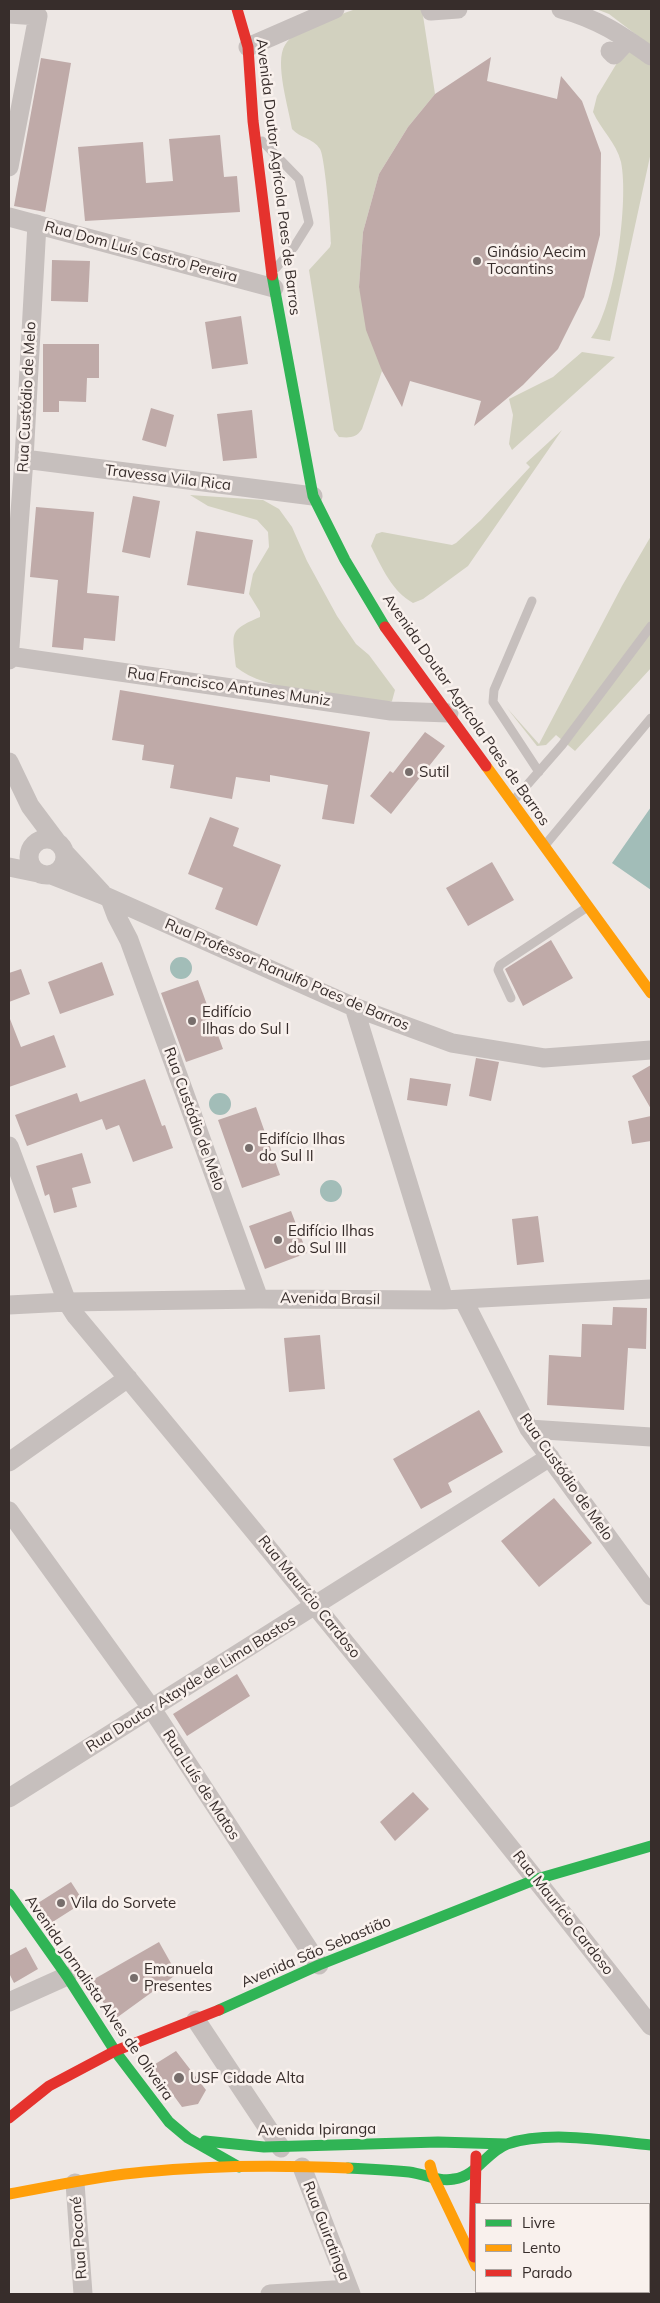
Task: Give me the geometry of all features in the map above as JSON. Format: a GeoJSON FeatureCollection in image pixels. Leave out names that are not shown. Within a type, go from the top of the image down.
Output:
{"type":"FeatureCollection","features":[{"type":"Feature","properties":{"kind":"street","name":"Avenida Doutor Agrícola Paes de Barros"},"geometry":{"type":"LineString","coordinates":[[237,9],[248,47],[254,134],[273,280],[313,496],[345,560],[393,639],[449,713],[651,993]]}},
{"type":"Feature","properties":{"kind":"street"},"geometry":{"type":"LineString","coordinates":[[248,47],[335,9]]}},
{"type":"Feature","properties":{"kind":"street"},"geometry":{"type":"LineString","coordinates":[[430,9],[431,11],[458,9]]}},
{"type":"Feature","properties":{"kind":"street"},"geometry":{"type":"LineString","coordinates":[[561,9],[582,15],[608,26],[651,56]]}},
{"type":"Feature","properties":{"kind":"street"},"geometry":{"type":"LineString","coordinates":[[9,14],[38,16],[9,167]]}},
{"type":"Feature","properties":{"kind":"street"},"geometry":{"type":"LineString","coordinates":[[610,51],[614,55],[628,40]]}},
{"type":"Feature","properties":{"kind":"street","name":"Rua Dom Luís Castro Pereira"},"geometry":{"type":"LineString","coordinates":[[9,217],[273,280]]}},
{"type":"Feature","properties":{"kind":"street","name":"Rua Custódio de Melo"},"geometry":{"type":"LineString","coordinates":[[9,660],[24,459],[37,224]]}},
{"type":"Feature","properties":{"kind":"street","name":"Travessa Vila Rica"},"geometry":{"type":"LineString","coordinates":[[24,459],[313,496]]}},
{"type":"Feature","properties":{"kind":"street","name":"Rua Francisco Antunes Muniz"},"geometry":{"type":"LineString","coordinates":[[9,656],[392,711],[449,713]]}},
{"type":"Feature","properties":{"kind":"street"},"geometry":{"type":"LineString","coordinates":[[9,762],[30,806],[61,848],[63,867],[44,874],[32,868],[33,848],[30,806]]}},
{"type":"Feature","properties":{"kind":"street"},"geometry":{"type":"LineString","coordinates":[[9,861],[33,848],[43,839],[61,848]]}},
{"type":"Feature","properties":{"kind":"street","name":"Rua Professor Ranulfo Paes de Barros"},"geometry":{"type":"LineString","coordinates":[[61,848],[108,898]]}},
{"type":"Feature","properties":{"kind":"street","name":"Rua Professor Ranulfo Paes de Barros"},"geometry":{"type":"LineString","coordinates":[[9,867],[44,874],[108,898],[354,1007],[452,1043],[544,1058],[651,1050]]}},
{"type":"Feature","properties":{"kind":"street","name":"Rua Custódio de Melo"},"geometry":{"type":"LineString","coordinates":[[108,898],[130,940],[260,1299]]}},
{"type":"Feature","properties":{"kind":"street"},"geometry":{"type":"LineString","coordinates":[[130,940],[133,921],[138,911]]}},
{"type":"Feature","properties":{"kind":"street"},"geometry":{"type":"LineString","coordinates":[[354,1007],[444,1300]]}},
{"type":"Feature","properties":{"kind":"street","name":"Rua Maurício Cardoso"},"geometry":{"type":"LineString","coordinates":[[9,1146],[66,1302],[76,1316],[316,1605],[537,1879],[651,2026]]}},
{"type":"Feature","properties":{"kind":"street","name":"Avenida Brasil"},"geometry":{"type":"LineString","coordinates":[[9,1305],[66,1302],[260,1299],[444,1300],[651,1289]]}},
{"type":"Feature","properties":{"kind":"street","name":"Rua Custódio de Melo"},"geometry":{"type":"LineString","coordinates":[[463,1299],[529,1429],[651,1596]]}},
{"type":"Feature","properties":{"kind":"street"},"geometry":{"type":"LineString","coordinates":[[9,1462],[128,1378]]}},
{"type":"Feature","properties":{"kind":"street"},"geometry":{"type":"LineString","coordinates":[[529,1429],[651,1437]]}},
{"type":"Feature","properties":{"kind":"street","name":"Rua Doutor Atayde de Lima Bastos"},"geometry":{"type":"LineString","coordinates":[[9,1798],[152,1710],[550,1457]]}},
{"type":"Feature","properties":{"kind":"street","name":"Rua Luís de Matos"},"geometry":{"type":"LineString","coordinates":[[9,1511],[152,1710],[319,1965]]}},
{"type":"Feature","properties":{"kind":"street","name":"Avenida São Sebastião"},"geometry":{"type":"LineString","coordinates":[[9,2118],[49,2086],[115,2051],[196,2020],[319,1965],[537,1879],[651,1846]]}},
{"type":"Feature","properties":{"kind":"street","name":"Avenida Jornalista Alves de Oliveira"},"geometry":{"type":"LineString","coordinates":[[9,1894],[115,2051],[163,2115],[188,2138]]}},
{"type":"Feature","properties":{"kind":"street"},"geometry":{"type":"LineString","coordinates":[[9,2002],[66,1976]]}},
{"type":"Feature","properties":{"kind":"street"},"geometry":{"type":"LineString","coordinates":[[196,2020],[281,2148]]}},
{"type":"Feature","properties":{"kind":"street"},"geometry":{"type":"LineString","coordinates":[[188,2138],[240,2167]]}},
{"type":"Feature","properties":{"kind":"street","name":"Avenida Ipiranga"},"geometry":{"type":"LineString","coordinates":[[188,2138],[228,2145],[281,2148],[471,2141],[506,2144],[536,2140],[581,2139],[651,2144]]}},
{"type":"Feature","properties":{"kind":"street"},"geometry":{"type":"LineString","coordinates":[[471,2141],[476,2156],[476,2203]]}},
{"type":"Feature","properties":{"kind":"street"},"geometry":{"type":"LineString","coordinates":[[433,2142],[428,2161],[433,2176],[475,2263]]}},
{"type":"Feature","properties":{"kind":"street"},"geometry":{"type":"LineString","coordinates":[[9,2194],[162,2170],[240,2167],[302,2167],[409,2172],[444,2180],[462,2177],[477,2170],[506,2144]]}},
{"type":"Feature","properties":{"kind":"street","name":"Rua Guiratinga"},"geometry":{"type":"LineString","coordinates":[[302,2167],[350,2292]]}},
{"type":"Feature","properties":{"kind":"street","name":"Rua Poconé"},"geometry":{"type":"LineString","coordinates":[[75,2183],[83,2294]]}},
{"type":"Feature","properties":{"kind":"street"},"geometry":{"type":"LineString","coordinates":[[270,2294],[350,2292]]}},
{"type":"Feature","properties":{"kind":"lane"},"geometry":{"type":"LineString","coordinates":[[254,134],[299,179],[310,223],[273,280]]}},
{"type":"Feature","properties":{"kind":"lane"},"geometry":{"type":"LineString","coordinates":[[532,601],[494,690],[494,702],[539,772]]}},
{"type":"Feature","properties":{"kind":"lane"},"geometry":{"type":"LineString","coordinates":[[512,802],[562,745],[651,626]]}},
{"type":"Feature","properties":{"kind":"lane"},"geometry":{"type":"LineString","coordinates":[[545,846],[651,718]]}},
{"type":"Feature","properties":{"kind":"lane"},"geometry":{"type":"LineString","coordinates":[[511,998],[498,970],[500,964],[588,906]]}},
{"type":"Feature","properties":{"kind":"green space"},"geometry":{"type":"Polygon","coordinates":[[[356,9],[422,9],[435,94],[408,127],[379,174],[363,232],[359,287],[382,371],[362,429],[355,436],[339,437],[334,430],[309,270],[330,247],[331,243],[324,165],[320,149],[317,145],[292,129],[283,86],[281,62],[285,45],[298,33],[317,23],[356,9]]]}},
{"type":"Feature","properties":{"kind":"green space"},"geometry":{"type":"Polygon","coordinates":[[[596,9],[651,9],[651,46],[609,14],[596,9]]]}},
{"type":"Feature","properties":{"kind":"green space"},"geometry":{"type":"Polygon","coordinates":[[[626,48],[651,58],[651,152],[610,341],[591,338],[600,323],[613,279],[621,226],[623,179],[619,155],[593,112],[597,96],[626,48]]]}},
{"type":"Feature","properties":{"kind":"green space"},"geometry":{"type":"Polygon","coordinates":[[[582,352],[615,357],[512,450],[509,444],[513,415],[509,399],[553,377],[582,352]]]}},
{"type":"Feature","properties":{"kind":"green space"},"geometry":{"type":"Polygon","coordinates":[[[562,430],[468,566],[423,599],[413,603],[399,592],[388,578],[371,546],[376,534],[382,532],[452,545],[456,543],[481,520],[530,467],[526,463],[562,430]]]}},
{"type":"Feature","properties":{"kind":"green space"},"geometry":{"type":"Polygon","coordinates":[[[190,495],[263,500],[279,509],[292,527],[307,561],[337,616],[356,644],[369,655],[395,690],[392,701],[379,703],[284,687],[265,682],[236,667],[234,634],[242,626],[260,617],[260,612],[249,594],[253,574],[269,547],[268,532],[257,520],[208,506],[190,495]]]}},
{"type":"Feature","properties":{"kind":"green space"},"geometry":{"type":"Polygon","coordinates":[[[651,536],[651,668],[575,751],[556,735],[546,745],[537,746],[507,708],[539,744],[622,586],[651,536]]]}},
{"type":"Feature","properties":{"kind":"water"},"geometry":{"type":"Polygon","coordinates":[[[651,807],[651,890],[612,863],[651,807]]]}},
{"type":"Feature","properties":{"kind":"water"},"geometry":{"type":"Polygon","coordinates":[[[181,957],[189,960],[192,968],[189,976],[181,979],[173,976],[170,968],[173,960],[181,957]]]}},
{"type":"Feature","properties":{"kind":"water"},"geometry":{"type":"Polygon","coordinates":[[[220,1093],[228,1096],[231,1104],[228,1112],[220,1115],[212,1112],[209,1104],[212,1096],[220,1093]]]}},
{"type":"Feature","properties":{"kind":"water"},"geometry":{"type":"Polygon","coordinates":[[[331,1180],[339,1183],[342,1191],[339,1199],[331,1202],[323,1199],[320,1191],[323,1183],[331,1180]]]}},
{"type":"Feature","properties":{"kind":"building","name":"Ginásio Aecim Tocantins"},"geometry":{"type":"Polygon","coordinates":[[[491,57],[487,81],[557,99],[561,76],[582,101],[601,153],[600,235],[584,297],[558,349],[523,385],[474,426],[481,401],[410,381],[402,407],[382,371],[366,330],[359,287],[363,232],[379,174],[408,127],[435,94],[491,57]]]}},
{"type":"Feature","properties":{"kind":"building"},"geometry":{"type":"Polygon","coordinates":[[[41,58],[71,63],[45,212],[14,206],[41,58]]]}},
{"type":"Feature","properties":{"kind":"building"},"geometry":{"type":"Polygon","coordinates":[[[220,135],[224,177],[237,176],[240,212],[85,221],[78,147],[143,142],[146,183],[173,181],[169,139],[220,135]]]}},
{"type":"Feature","properties":{"kind":"building"},"geometry":{"type":"Polygon","coordinates":[[[52,260],[90,261],[88,302],[51,301],[52,260]]]}},
{"type":"Feature","properties":{"kind":"building"},"geometry":{"type":"Polygon","coordinates":[[[241,316],[248,364],[212,369],[205,322],[241,316]]]}},
{"type":"Feature","properties":{"kind":"building"},"geometry":{"type":"Polygon","coordinates":[[[43,344],[99,344],[99,378],[87,378],[86,402],[59,401],[59,412],[43,412],[43,344]]]}},
{"type":"Feature","properties":{"kind":"building"},"geometry":{"type":"Polygon","coordinates":[[[151,408],[174,415],[166,447],[142,440],[151,408]]]}},
{"type":"Feature","properties":{"kind":"building"},"geometry":{"type":"Polygon","coordinates":[[[252,410],[257,458],[223,461],[217,414],[252,410]]]}},
{"type":"Feature","properties":{"kind":"building"},"geometry":{"type":"Polygon","coordinates":[[[133,496],[160,501],[150,558],[122,552],[133,496]]]}},
{"type":"Feature","properties":{"kind":"building"},"geometry":{"type":"Polygon","coordinates":[[[36,507],[94,512],[87,593],[119,596],[115,641],[84,638],[83,650],[52,647],[58,580],[30,577],[36,507]]]}},
{"type":"Feature","properties":{"kind":"building"},"geometry":{"type":"Polygon","coordinates":[[[196,531],[253,540],[244,594],[187,585],[196,531]]]}},
{"type":"Feature","properties":{"kind":"building"},"geometry":{"type":"Polygon","coordinates":[[[120,690],[370,732],[354,824],[322,819],[328,785],[270,775],[270,782],[236,777],[232,799],[170,788],[174,765],[142,760],[144,745],[112,740],[120,690]]]}},
{"type":"Feature","properties":{"kind":"building","name":"Sutil"},"geometry":{"type":"Polygon","coordinates":[[[425,732],[445,746],[391,814],[370,796],[390,771],[393,773],[425,732]]]}},
{"type":"Feature","properties":{"kind":"building"},"geometry":{"type":"Polygon","coordinates":[[[210,817],[239,828],[233,846],[281,865],[257,926],[215,909],[223,888],[188,874],[210,817]]]}},
{"type":"Feature","properties":{"kind":"building"},"geometry":{"type":"Polygon","coordinates":[[[492,862],[514,900],[468,926],[446,888],[492,862]]]}},
{"type":"Feature","properties":{"kind":"building"},"geometry":{"type":"Polygon","coordinates":[[[551,940],[573,978],[523,1006],[505,969],[551,940]]]}},
{"type":"Feature","properties":{"kind":"building"},"geometry":{"type":"Polygon","coordinates":[[[102,962],[114,995],[60,1014],[48,982],[102,962]]]}},
{"type":"Feature","properties":{"kind":"building"},"geometry":{"type":"Polygon","coordinates":[[[21,969],[30,994],[9,1002],[9,973],[21,969]]]}},
{"type":"Feature","properties":{"kind":"building","name":"Edifício Ilhas do Sul I"},"geometry":{"type":"Polygon","coordinates":[[[198,980],[223,1049],[186,1062],[161,993],[198,980]]]}},
{"type":"Feature","properties":{"kind":"building"},"geometry":{"type":"Polygon","coordinates":[[[9,1019],[21,1047],[54,1035],[66,1067],[9,1087],[9,1019]]]}},
{"type":"Feature","properties":{"kind":"building"},"geometry":{"type":"Polygon","coordinates":[[[476,1058],[499,1062],[491,1101],[469,1096],[476,1058]]]}},
{"type":"Feature","properties":{"kind":"building"},"geometry":{"type":"Polygon","coordinates":[[[651,1065],[651,1109],[632,1076],[651,1065]]]}},
{"type":"Feature","properties":{"kind":"building"},"geometry":{"type":"Polygon","coordinates":[[[410,1078],[451,1084],[447,1106],[407,1100],[410,1078]]]}},
{"type":"Feature","properties":{"kind":"building"},"geometry":{"type":"Polygon","coordinates":[[[145,1079],[162,1126],[165,1125],[173,1148],[133,1162],[119,1125],[106,1130],[102,1119],[27,1146],[15,1115],[77,1093],[80,1102],[145,1079]]]}},
{"type":"Feature","properties":{"kind":"building","name":"Edifício Ilhas do Sul II"},"geometry":{"type":"Polygon","coordinates":[[[256,1107],[280,1175],[242,1188],[218,1120],[256,1107]]]}},
{"type":"Feature","properties":{"kind":"building"},"geometry":{"type":"Polygon","coordinates":[[[651,1116],[651,1141],[632,1144],[628,1121],[651,1116]]]}},
{"type":"Feature","properties":{"kind":"building"},"geometry":{"type":"Polygon","coordinates":[[[82,1153],[91,1183],[72,1188],[77,1207],[54,1213],[49,1194],[45,1196],[36,1166],[82,1153]]]}},
{"type":"Feature","properties":{"kind":"building","name":"Edifício Ilhas do Sul III"},"geometry":{"type":"Polygon","coordinates":[[[291,1211],[307,1253],[265,1269],[249,1226],[291,1211]]]}},
{"type":"Feature","properties":{"kind":"building"},"geometry":{"type":"Polygon","coordinates":[[[538,1216],[544,1262],[517,1265],[512,1219],[538,1216]]]}},
{"type":"Feature","properties":{"kind":"building"},"geometry":{"type":"Polygon","coordinates":[[[613,1307],[647,1308],[646,1349],[628,1348],[624,1410],[547,1405],[549,1355],[581,1357],[582,1324],[612,1325],[613,1307]]]}},
{"type":"Feature","properties":{"kind":"building"},"geometry":{"type":"Polygon","coordinates":[[[320,1335],[325,1389],[289,1392],[284,1338],[320,1335]]]}},
{"type":"Feature","properties":{"kind":"building"},"geometry":{"type":"Polygon","coordinates":[[[479,1410],[503,1452],[448,1483],[452,1492],[421,1509],[393,1459],[479,1410]]]}},
{"type":"Feature","properties":{"kind":"building"},"geometry":{"type":"Polygon","coordinates":[[[554,1498],[592,1543],[539,1587],[501,1541],[554,1498]]]}},
{"type":"Feature","properties":{"kind":"building"},"geometry":{"type":"Polygon","coordinates":[[[237,1674],[250,1696],[187,1736],[173,1714],[237,1674]]]}},
{"type":"Feature","properties":{"kind":"building"},"geometry":{"type":"Polygon","coordinates":[[[413,1792],[429,1809],[395,1841],[380,1822],[413,1792]]]}},
{"type":"Feature","properties":{"kind":"building","name":"Vila do Sorvete"},"geometry":{"type":"Polygon","coordinates":[[[71,1882],[84,1902],[51,1923],[38,1903],[71,1882]]]}},
{"type":"Feature","properties":{"kind":"building","name":"Emanuela Presentes"},"geometry":{"type":"Polygon","coordinates":[[[159,1942],[177,1974],[115,2019],[89,1982],[159,1942]]]}},
{"type":"Feature","properties":{"kind":"building"},"geometry":{"type":"Polygon","coordinates":[[[26,1947],[38,1969],[14,1983],[9,1973],[9,1956],[26,1947]]]}},
{"type":"Feature","properties":{"kind":"building","name":"USF Cidade Alta"},"geometry":{"type":"Polygon","coordinates":[[[176,2051],[206,2090],[198,2104],[182,2107],[152,2066],[176,2051]]]}},
{"type":"Feature","properties":{"kind":"traffic: fast"},"geometry":{"type":"LineString","coordinates":[[272,275],[313,496],[345,560],[385,627]]}},
{"type":"Feature","properties":{"kind":"traffic: fast"},"geometry":{"type":"LineString","coordinates":[[219,2010],[319,1965],[537,1879],[651,1846]]}},
{"type":"Feature","properties":{"kind":"traffic: fast"},"geometry":{"type":"LineString","coordinates":[[9,1894],[67,1976],[115,2051],[169,2122],[188,2138],[239,2167]]}},
{"type":"Feature","properties":{"kind":"traffic: fast"},"geometry":{"type":"LineString","coordinates":[[348,2168],[409,2172],[448,2180],[462,2177],[469,2173],[493,2152],[507,2144],[523,2140],[560,2137],[651,2145]]}},
{"type":"Feature","properties":{"kind":"traffic: fast"},"geometry":{"type":"LineString","coordinates":[[205,2141],[264,2147],[438,2142],[506,2144]]}},
{"type":"Feature","properties":{"kind":"traffic: slow"},"geometry":{"type":"LineString","coordinates":[[486,766],[651,993]]}},
{"type":"Feature","properties":{"kind":"traffic: slow"},"geometry":{"type":"LineString","coordinates":[[430,2165],[433,2176],[475,2264]]}},
{"type":"Feature","properties":{"kind":"traffic: slow"},"geometry":{"type":"LineString","coordinates":[[9,2194],[110,2176],[195,2168],[246,2166],[348,2168]]}},
{"type":"Feature","properties":{"kind":"traffic: jam"},"geometry":{"type":"LineString","coordinates":[[237,9],[248,47],[253,121],[272,275]]}},
{"type":"Feature","properties":{"kind":"traffic: jam"},"geometry":{"type":"LineString","coordinates":[[385,627],[486,766]]}},
{"type":"Feature","properties":{"kind":"traffic: jam"},"geometry":{"type":"LineString","coordinates":[[9,2118],[49,2086],[115,2051],[219,2010]]}},
{"type":"Feature","properties":{"kind":"traffic: jam"},"geometry":{"type":"LineString","coordinates":[[475,2203],[476,2156]]}},
{"type":"Feature","properties":{"kind":"traffic: jam"},"geometry":{"type":"LineString","coordinates":[[474,2257],[475,2206]]}},
{"type":"Feature","properties":{"kind":"place","name":"Ginásio Aecim Tocantins"},"geometry":{"type":"Point","coordinates":[477,261]}},
{"type":"Feature","properties":{"kind":"place","name":"Sutil"},"geometry":{"type":"Point","coordinates":[409,772]}},
{"type":"Feature","properties":{"kind":"place","name":"Edifício Ilhas do Sul I"},"geometry":{"type":"Point","coordinates":[192,1021]}},
{"type":"Feature","properties":{"kind":"place","name":"Edifício Ilhas do Sul II"},"geometry":{"type":"Point","coordinates":[249,1148]}},
{"type":"Feature","properties":{"kind":"place","name":"Edifício Ilhas do Sul III"},"geometry":{"type":"Point","coordinates":[278,1240]}},
{"type":"Feature","properties":{"kind":"place","name":"Vila do Sorvete"},"geometry":{"type":"Point","coordinates":[61,1903]}},
{"type":"Feature","properties":{"kind":"place","name":"Emanuela Presentes"},"geometry":{"type":"Point","coordinates":[134,1978]}},
{"type":"Feature","properties":{"kind":"place","name":"USF Cidade Alta"},"geometry":{"type":"Point","coordinates":[179,2078]}}]}
